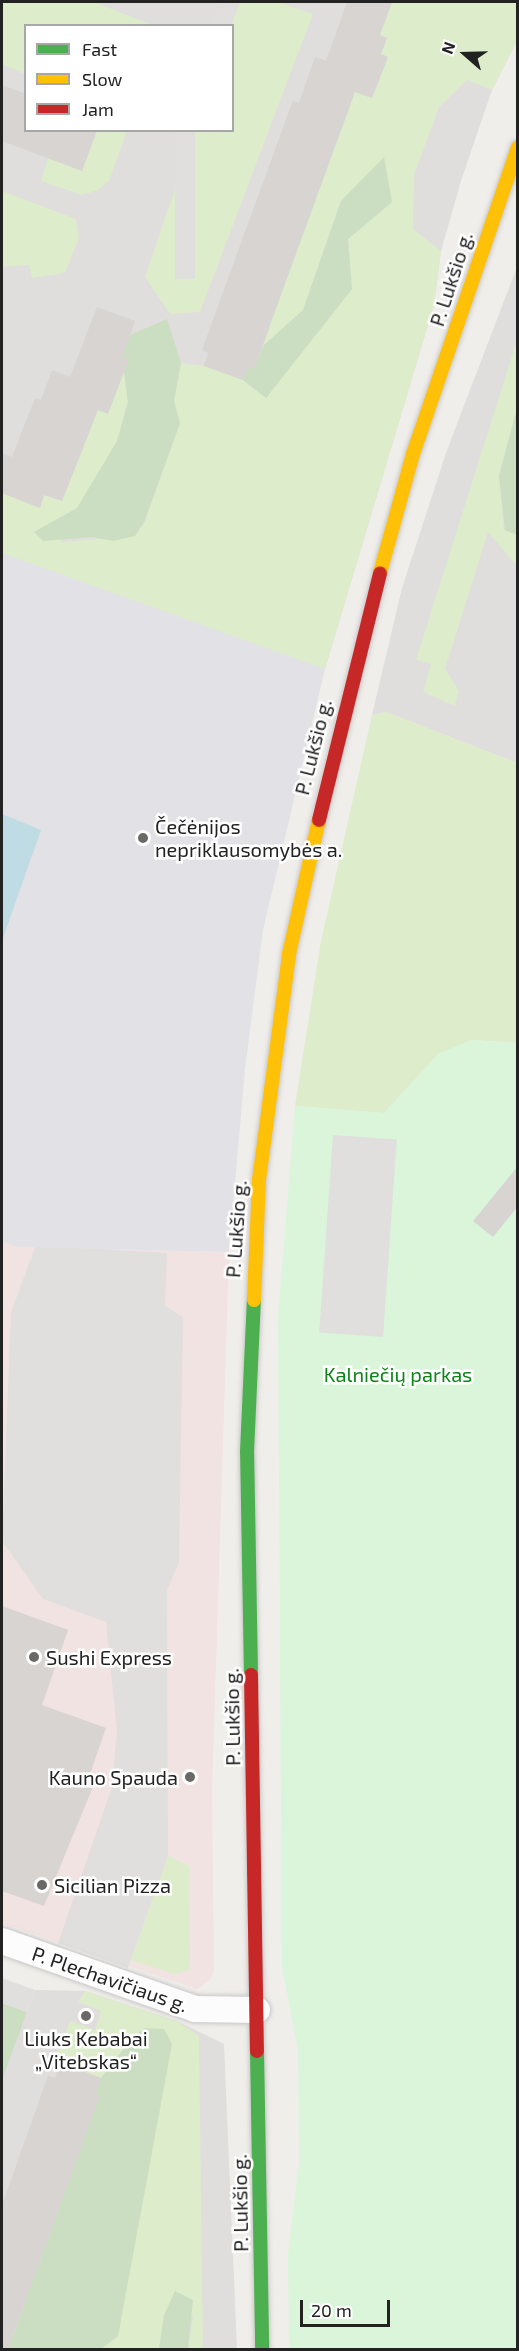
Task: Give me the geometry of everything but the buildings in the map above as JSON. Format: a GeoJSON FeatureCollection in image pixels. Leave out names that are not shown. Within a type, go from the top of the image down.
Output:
{"type":"FeatureCollection","features":[{"type":"Feature","properties":{"kind":"main road","name":"P. Lukšio g."},"geometry":{"type":"LineString","coordinates":[[262,2349],[247,1452],[252,1278],[270,1090],[289,954],[364,623],[413,454],[518,147]]}},
{"type":"Feature","properties":{"kind":"street","name":"P. Plechavičiaus g."},"geometry":{"type":"LineString","coordinates":[[2,1941],[195,2009],[257,2010]]}},
{"type":"Feature","properties":{"kind":"shaded area"},"geometry":{"type":"Polygon","coordinates":[[[2,2],[517,2],[517,41],[492,90],[461,181],[441,251],[434,305],[325,669],[2,553],[2,2]]]}},
{"type":"Feature","properties":{"kind":"shaded area"},"geometry":{"type":"Polygon","coordinates":[[[219,2],[240,2],[231,24],[211,24],[219,2]]]}},
{"type":"Feature","properties":{"kind":"shaded area"},"geometry":{"type":"Polygon","coordinates":[[[175,132],[195,132],[195,279],[175,279],[175,132]]]}},
{"type":"Feature","properties":{"kind":"shaded area"},"geometry":{"type":"Polygon","coordinates":[[[517,267],[517,763],[386,712],[372,715],[402,588],[447,450],[517,267]]]}},
{"type":"Feature","properties":{"kind":"shaded area","name":"Čečėnijos nepriklausomybės a."},"geometry":{"type":"Polygon","coordinates":[[[2,553],[325,669],[263,930],[245,1069],[229,1252],[17,1247],[2,1241],[2,553]]]}},
{"type":"Feature","properties":{"kind":"shaded area"},"geometry":{"type":"Polygon","coordinates":[[[333,1135],[397,1139],[383,1337],[319,1333],[333,1135]]]}},
{"type":"Feature","properties":{"kind":"shaded area"},"geometry":{"type":"Polygon","coordinates":[[[2,1241],[17,1247],[229,1252],[212,1792],[214,1970],[210,1980],[197,1989],[2,1923],[2,1241]]]}},
{"type":"Feature","properties":{"kind":"shaded area"},"geometry":{"type":"Polygon","coordinates":[[[36,1245],[167,1253],[165,1305],[183,1318],[179,1563],[167,1590],[168,1856],[128,1968],[58,1943],[112,1787],[117,1731],[106,1622],[43,1599],[2,1541],[11,1312],[36,1245]]]}},
{"type":"Feature","properties":{"kind":"shaded area"},"geometry":{"type":"Polygon","coordinates":[[[2,1978],[35,1990],[27,2012],[2,2003],[2,1978]]]}},
{"type":"Feature","properties":{"kind":"shaded area"},"geometry":{"type":"Polygon","coordinates":[[[35,1990],[85,1991],[177,2021],[224,2044],[237,2349],[2,2349],[2,2003],[27,2012],[35,1990]]]}},
{"type":"Feature","properties":{"kind":"green space"},"geometry":{"type":"Polygon","coordinates":[[[2,2],[94,2],[149,24],[24,24],[24,74],[2,64],[2,2]]]}},
{"type":"Feature","properties":{"kind":"green space"},"geometry":{"type":"Polygon","coordinates":[[[240,2],[277,2],[313,14],[200,312],[170,314],[145,277],[195,132],[234,132],[234,24],[231,24],[240,2]]]}},
{"type":"Feature","properties":{"kind":"green space"},"geometry":{"type":"Polygon","coordinates":[[[392,2],[517,2],[517,41],[492,90],[467,80],[439,107],[414,175],[413,229],[441,251],[434,305],[325,669],[282,655],[2,755],[2,493],[39,508],[44,495],[62,501],[84,446],[91,407],[124,372],[128,402],[117,441],[60,542],[135,536],[145,522],[180,423],[174,401],[181,363],[204,366],[243,380],[266,398],[352,289],[348,239],[392,202],[341,201],[303,310],[263,346],[270,327],[264,325],[294,259],[349,90],[372,98],[388,57],[381,54],[387,38],[380,35],[392,2]]]}},
{"type":"Feature","properties":{"kind":"green space"},"geometry":{"type":"Polygon","coordinates":[[[97,132],[127,132],[109,181],[98,190],[82,195],[41,181],[48,158],[82,171],[97,132]]]}},
{"type":"Feature","properties":{"kind":"green space"},"geometry":{"type":"Polygon","coordinates":[[[384,157],[392,202],[348,239],[352,289],[266,398],[243,380],[248,367],[254,369],[263,346],[303,310],[341,201],[384,157]]]}},
{"type":"Feature","properties":{"kind":"green space"},"geometry":{"type":"Polygon","coordinates":[[[2,191],[76,219],[79,238],[65,273],[32,278],[29,265],[2,267],[2,191]]]}},
{"type":"Feature","properties":{"kind":"green space"},"geometry":{"type":"Polygon","coordinates":[[[167,319],[181,363],[174,401],[180,423],[144,522],[135,536],[113,541],[92,537],[43,541],[34,532],[77,508],[117,441],[128,402],[124,372],[129,359],[122,356],[130,335],[167,319]]]}},
{"type":"Feature","properties":{"kind":"green space"},"geometry":{"type":"Polygon","coordinates":[[[517,340],[517,408],[499,476],[504,530],[517,535],[517,566],[488,532],[445,669],[459,691],[455,706],[423,692],[431,664],[416,660],[517,340]]]}},
{"type":"Feature","properties":{"kind":"green space"},"geometry":{"type":"Polygon","coordinates":[[[517,408],[517,535],[505,530],[499,476],[517,408]]]}},
{"type":"Feature","properties":{"kind":"green space"},"geometry":{"type":"Polygon","coordinates":[[[386,712],[517,763],[517,1043],[472,1040],[439,1054],[384,1113],[295,1106],[321,941],[372,715],[386,712]]]}},
{"type":"Feature","properties":{"kind":"green space","name":"Kalniečių parkas"},"geometry":{"type":"Polygon","coordinates":[[[472,1040],[517,1043],[517,2349],[289,2350],[288,2254],[299,2163],[298,2050],[282,1967],[278,1318],[295,1106],[384,1113],[438,1054],[472,1040]]]}},
{"type":"Feature","properties":{"kind":"green space"},"geometry":{"type":"Polygon","coordinates":[[[168,1856],[189,1866],[190,1970],[174,1974],[131,1960],[168,1856]]]}},
{"type":"Feature","properties":{"kind":"green space"},"geometry":{"type":"Polygon","coordinates":[[[85,1991],[177,2021],[199,2036],[203,2349],[188,2349],[193,2316],[164,2315],[159,2349],[101,2349],[118,2336],[138,2222],[133,2037],[101,2078],[55,2060],[70,2021],[95,2030],[101,2011],[78,2002],[85,1991]]]}},
{"type":"Feature","properties":{"kind":"green space"},"geometry":{"type":"Polygon","coordinates":[[[2,2003],[27,2012],[2,2080],[2,2003]]]}},
{"type":"Feature","properties":{"kind":"green space"},"geometry":{"type":"Polygon","coordinates":[[[145,2028],[164,2029],[172,2044],[118,2336],[101,2349],[2,2350],[4,2343],[10,2344],[25,2303],[19,2300],[29,2273],[35,2275],[100,2095],[96,2093],[101,2078],[133,2037],[145,2028]]]}},
{"type":"Feature","properties":{"kind":"green space"},"geometry":{"type":"Polygon","coordinates":[[[175,2291],[193,2300],[188,2349],[159,2349],[164,2315],[175,2291]]]}},
{"type":"Feature","properties":{"kind":"water"},"geometry":{"type":"Polygon","coordinates":[[[2,814],[41,830],[2,941],[2,814]]]}},
{"type":"Feature","properties":{"kind":"traffic: fast"},"geometry":{"type":"LineString","coordinates":[[251,1675],[247,1452],[254,1300]]}},
{"type":"Feature","properties":{"kind":"traffic: fast"},"geometry":{"type":"LineString","coordinates":[[257,2051],[262,2350]]}},
{"type":"Feature","properties":{"kind":"traffic: slow"},"geometry":{"type":"LineString","coordinates":[[380,573],[413,454],[518,147]]}},
{"type":"Feature","properties":{"kind":"traffic: slow"},"geometry":{"type":"LineString","coordinates":[[254,1300],[259,1180],[289,954],[319,820]]}},
{"type":"Feature","properties":{"kind":"traffic: jam"},"geometry":{"type":"LineString","coordinates":[[319,820],[380,573]]}},
{"type":"Feature","properties":{"kind":"traffic: jam"},"geometry":{"type":"LineString","coordinates":[[251,1675],[257,2051]]}},
{"type":"Feature","properties":{"kind":"place","name":"Čečėnijos nepriklausomybės a."},"geometry":{"type":"Point","coordinates":[143,838]}},
{"type":"Feature","properties":{"kind":"place","name":"Sushi Express"},"geometry":{"type":"Point","coordinates":[34,1657]}},
{"type":"Feature","properties":{"kind":"place","name":"Kauno Spauda"},"geometry":{"type":"Point","coordinates":[190,1777]}},
{"type":"Feature","properties":{"kind":"place","name":"Sicilian Pizza"},"geometry":{"type":"Point","coordinates":[42,1885]}},
{"type":"Feature","properties":{"kind":"place","name":"Liuks Kebabai „Vitebskas“"},"geometry":{"type":"Point","coordinates":[86,2016]}}]}
